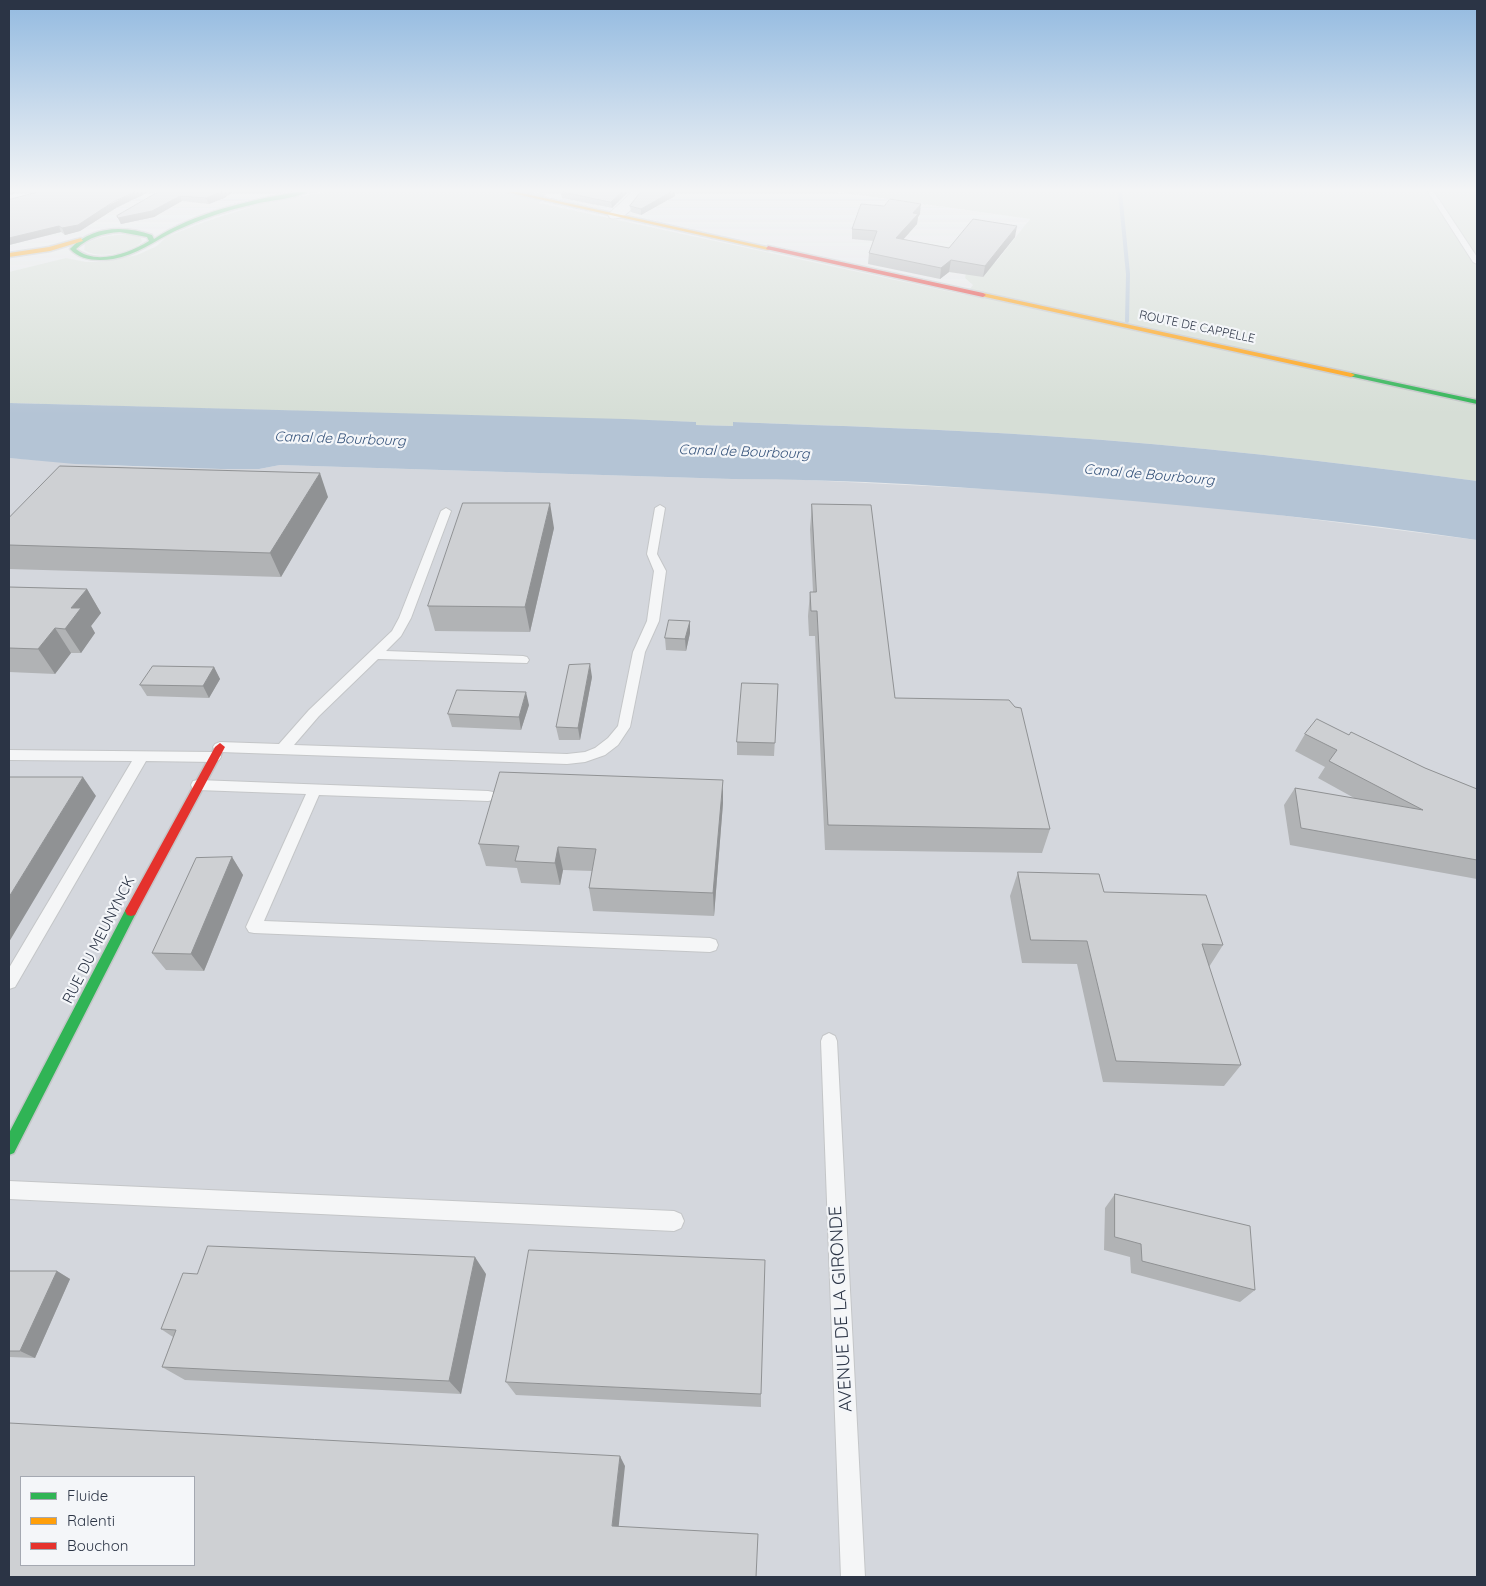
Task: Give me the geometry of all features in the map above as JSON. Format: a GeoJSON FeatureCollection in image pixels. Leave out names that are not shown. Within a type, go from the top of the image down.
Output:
{"type":"FeatureCollection","features":[{"type":"Feature","properties":{"kind":"main road","name":"ROUTE DE CAPPELLE"},"geometry":{"type":"LineString","coordinates":[[851,266],[1477,402]]}},
{"type":"Feature","properties":{"kind":"main road","name":"RUE DU MEUNYNCK"},"geometry":{"type":"LineString","coordinates":[[9,1148],[140,894],[217,752]]}},
{"type":"Feature","properties":{"kind":"lane"},"geometry":{"type":"LineString","coordinates":[[9,755],[142,756],[283,749],[568,759],[585,758],[598,753],[617,737],[624,727],[639,652],[653,621],[660,571],[652,554],[660,508]]}},
{"type":"Feature","properties":{"kind":"lane"},"geometry":{"type":"LineString","coordinates":[[283,749],[314,713],[397,633],[406,618],[446,511]]}},
{"type":"Feature","properties":{"kind":"lane"},"geometry":{"type":"LineString","coordinates":[[375,655],[522,660]]}},
{"type":"Feature","properties":{"kind":"lane"},"geometry":{"type":"LineString","coordinates":[[9,982],[142,756]]}},
{"type":"Feature","properties":{"kind":"lane"},"geometry":{"type":"LineString","coordinates":[[198,785],[488,796]]}},
{"type":"Feature","properties":{"kind":"lane"},"geometry":{"type":"LineString","coordinates":[[315,790],[254,927],[710,945]]}},
{"type":"Feature","properties":{"kind":"lane","name":"AVENUE DE LA GIRONDE"},"geometry":{"type":"LineString","coordinates":[[829,1041],[853,1577]]}},
{"type":"Feature","properties":{"kind":"lane"},"geometry":{"type":"LineString","coordinates":[[9,1190],[674,1221]]}},
{"type":"Feature","properties":{"kind":"shaded area"},"geometry":{"type":"Polygon","coordinates":[[[33,266],[831,266],[965,295],[973,285],[965,278],[967,266],[1477,266],[1477,481],[1208,449],[968,431],[734,422],[733,426],[695,425],[696,422],[9,403],[9,272],[33,266]]]}},
{"type":"Feature","properties":{"kind":"shaded area"},"geometry":{"type":"Polygon","coordinates":[[[9,458],[118,466],[259,469],[280,465],[786,479],[1007,490],[1215,507],[1477,540],[1477,1577],[9,1577],[9,458]]]}},
{"type":"Feature","properties":{"kind":"water","name":"Canal de Bourbourg"},"geometry":{"type":"Polygon","coordinates":[[[9,403],[625,419],[696,422],[696,425],[733,426],[733,422],[851,426],[1046,436],[1208,449],[1477,481],[1477,540],[1234,510],[1043,493],[910,484],[280,465],[259,469],[221,469],[75,464],[9,458],[9,403]]]}},
{"type":"Feature","properties":{"kind":"building"},"geometry":{"type":"Polygon","coordinates":[[[60,466],[320,473],[270,553],[9,545],[9,518],[60,466]]]}},
{"type":"Feature","properties":{"kind":"building"},"geometry":{"type":"Polygon","coordinates":[[[463,503],[550,503],[525,607],[428,606],[463,503]]]}},
{"type":"Feature","properties":{"kind":"building"},"geometry":{"type":"Polygon","coordinates":[[[812,504],[871,505],[895,698],[1009,700],[1015,707],[1021,708],[1050,829],[828,825],[817,611],[811,611],[810,592],[816,592],[812,504]]]}},
{"type":"Feature","properties":{"kind":"building"},"geometry":{"type":"Polygon","coordinates":[[[9,587],[87,589],[71,608],[81,608],[65,629],[55,628],[38,649],[9,648],[9,587]]]}},
{"type":"Feature","properties":{"kind":"building"},"geometry":{"type":"Polygon","coordinates":[[[669,620],[690,621],[685,639],[665,638],[669,620]]]}},
{"type":"Feature","properties":{"kind":"building"},"geometry":{"type":"Polygon","coordinates":[[[590,664],[578,728],[556,727],[569,665],[590,664]]]}},
{"type":"Feature","properties":{"kind":"building"},"geometry":{"type":"Polygon","coordinates":[[[153,666],[214,667],[203,686],[140,685],[153,666]]]}},
{"type":"Feature","properties":{"kind":"building"},"geometry":{"type":"Polygon","coordinates":[[[742,683],[778,684],[775,743],[737,742],[742,683]]]}},
{"type":"Feature","properties":{"kind":"building"},"geometry":{"type":"Polygon","coordinates":[[[457,690],[526,692],[519,717],[448,714],[457,690]]]}},
{"type":"Feature","properties":{"kind":"building"},"geometry":{"type":"Polygon","coordinates":[[[1317,719],[1349,735],[1351,732],[1425,768],[1477,789],[1477,860],[1301,828],[1295,788],[1423,810],[1329,761],[1337,750],[1305,734],[1317,719]]]}},
{"type":"Feature","properties":{"kind":"building"},"geometry":{"type":"Polygon","coordinates":[[[500,772],[723,780],[713,893],[589,888],[596,849],[558,847],[555,863],[515,861],[519,846],[479,844],[500,772]]]}},
{"type":"Feature","properties":{"kind":"building"},"geometry":{"type":"Polygon","coordinates":[[[9,777],[83,777],[9,897],[9,777]]]}},
{"type":"Feature","properties":{"kind":"building"},"geometry":{"type":"Polygon","coordinates":[[[232,857],[191,954],[152,953],[196,858],[232,857]]]}},
{"type":"Feature","properties":{"kind":"building"},"geometry":{"type":"Polygon","coordinates":[[[1018,872],[1099,874],[1104,892],[1206,895],[1223,945],[1202,944],[1241,1065],[1116,1061],[1087,941],[1031,940],[1018,872]]]}},
{"type":"Feature","properties":{"kind":"building"},"geometry":{"type":"Polygon","coordinates":[[[1115,1194],[1250,1226],[1255,1290],[1142,1261],[1141,1244],[1115,1237],[1115,1194]]]}},
{"type":"Feature","properties":{"kind":"building"},"geometry":{"type":"Polygon","coordinates":[[[208,1246],[475,1257],[449,1381],[162,1367],[176,1330],[161,1329],[183,1273],[197,1274],[208,1246]]]}},
{"type":"Feature","properties":{"kind":"building"},"geometry":{"type":"Polygon","coordinates":[[[529,1250],[765,1260],[761,1394],[506,1382],[529,1250]]]}},
{"type":"Feature","properties":{"kind":"building"},"geometry":{"type":"Polygon","coordinates":[[[10,1271],[57,1271],[20,1351],[9,1351],[10,1271]]]}},
{"type":"Feature","properties":{"kind":"building"},"geometry":{"type":"Polygon","coordinates":[[[9,1423],[620,1456],[612,1526],[758,1534],[756,1577],[9,1577],[9,1423]]]}},
{"type":"Feature","properties":{"kind":"waterway"},"geometry":{"type":"LineString","coordinates":[[1127,266],[1127,321]]}},
{"type":"Feature","properties":{"kind":"traffic: fast"},"geometry":{"type":"LineString","coordinates":[[1351,375],[1477,402]]}},
{"type":"Feature","properties":{"kind":"traffic: fast"},"geometry":{"type":"LineString","coordinates":[[9,1148],[131,911]]}},
{"type":"Feature","properties":{"kind":"traffic: slow"},"geometry":{"type":"LineString","coordinates":[[983,295],[1351,375]]}},
{"type":"Feature","properties":{"kind":"traffic: jam"},"geometry":{"type":"LineString","coordinates":[[850,266],[983,295]]}},
{"type":"Feature","properties":{"kind":"traffic: jam"},"geometry":{"type":"LineString","coordinates":[[131,911],[220,747]]}}]}
